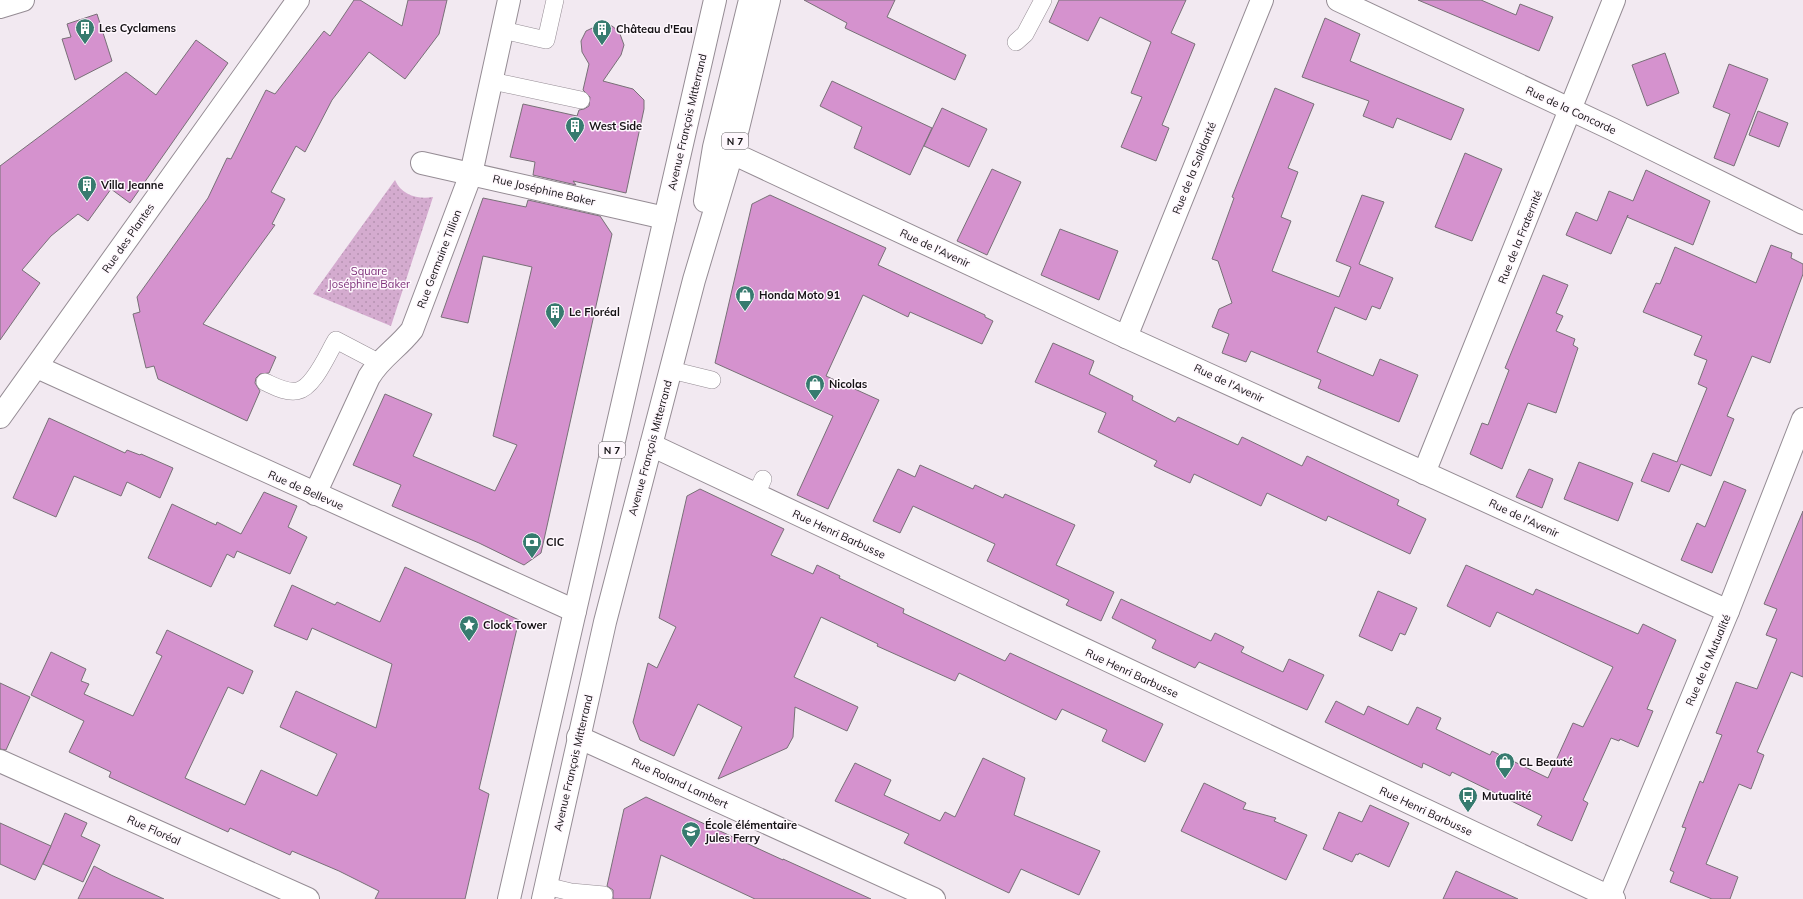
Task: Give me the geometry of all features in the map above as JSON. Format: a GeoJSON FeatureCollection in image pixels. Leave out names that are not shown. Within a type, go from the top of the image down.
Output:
{"type":"FeatureCollection","features":[{"type":"Feature","properties":{"kind":"street"},"geometry":{"type":"LineString","coordinates":[[0,7],[23,0]]}},
{"type":"Feature","properties":{"kind":"street","name":"Rue des Plantes"},"geometry":{"type":"LineString","coordinates":[[0,418],[298,0]]}},
{"type":"Feature","properties":{"kind":"street","name":"Rue Germaine Tillion"},"geometry":{"type":"LineString","coordinates":[[316,494],[369,377],[378,362],[403,341],[412,330],[471,174],[509,0]]}},
{"type":"Feature","properties":{"kind":"street","name":"Avenue François Mitterrand"},"geometry":{"type":"LineString","coordinates":[[509,899],[715,0]]}},
{"type":"Feature","properties":{"kind":"street"},"geometry":{"type":"LineString","coordinates":[[694,280],[714,147],[750,0]]}},
{"type":"Feature","properties":{"kind":"street","name":"Avenue François Mitterrand"},"geometry":{"type":"LineString","coordinates":[[544,892],[605,622],[694,280],[732,153],[769,0]]}},
{"type":"Feature","properties":{"kind":"street","name":"Rue de la Solidarité"},"geometry":{"type":"LineString","coordinates":[[1126,337],[1262,0]]}},
{"type":"Feature","properties":{"kind":"street","name":"Rue de la Concorde"},"geometry":{"type":"LineString","coordinates":[[1338,0],[1571,110],[1803,223]]}},
{"type":"Feature","properties":{"kind":"street","name":"Rue de la Fraternité"},"geometry":{"type":"LineString","coordinates":[[1424,473],[1614,0]]}},
{"type":"Feature","properties":{"kind":"street","name":"Rue de l'Avenir"},"geometry":{"type":"LineString","coordinates":[[732,153],[1126,337],[1728,612]]}},
{"type":"Feature","properties":{"kind":"street","name":"Rue Joséphine Baker"},"geometry":{"type":"LineString","coordinates":[[422,162],[665,218]]}},
{"type":"Feature","properties":{"kind":"street","name":"Rue de Bellevue"},"geometry":{"type":"LineString","coordinates":[[37,367],[575,611]]}},
{"type":"Feature","properties":{"kind":"street","name":"Rue de la Mutualité"},"geometry":{"type":"LineString","coordinates":[[1610,898],[1728,612],[1803,419]]}},
{"type":"Feature","properties":{"kind":"street","name":"Rue Henri Barbusse"},"geometry":{"type":"LineString","coordinates":[[651,445],[759,487],[1610,898]]}},
{"type":"Feature","properties":{"kind":"street","name":"Rue Roland Lambert"},"geometry":{"type":"LineString","coordinates":[[578,737],[934,899]]}},
{"type":"Feature","properties":{"kind":"street","name":"Rue Floréal"},"geometry":{"type":"LineString","coordinates":[[0,761],[308,899]]}},
{"type":"Feature","properties":{"kind":"lane"},"geometry":{"type":"LineString","coordinates":[[503,30],[546,40],[555,0]]}},
{"type":"Feature","properties":{"kind":"lane"},"geometry":{"type":"LineString","coordinates":[[1016,42],[1030,27],[1043,0]]}},
{"type":"Feature","properties":{"kind":"lane"},"geometry":{"type":"LineString","coordinates":[[492,80],[581,100]]}},
{"type":"Feature","properties":{"kind":"lane"},"geometry":{"type":"LineString","coordinates":[[265,382],[289,391],[298,391],[305,388],[313,380],[336,340],[378,362]]}},
{"type":"Feature","properties":{"kind":"lane"},"geometry":{"type":"LineString","coordinates":[[671,370],[712,380]]}},
{"type":"Feature","properties":{"kind":"lane"},"geometry":{"type":"LineString","coordinates":[[544,892],[571,892],[604,895]]}},
{"type":"Feature","properties":{"kind":"green space","name":"Square Joséphine Baker"},"geometry":{"type":"Polygon","coordinates":[[[395,180],[406,193],[422,198],[433,197],[391,326],[313,294],[395,180]]]}},
{"type":"Feature","properties":{"kind":"building"},"geometry":{"type":"Polygon","coordinates":[[[354,0],[360,0],[402,26],[408,0],[447,0],[439,34],[405,79],[369,52],[332,100],[305,152],[296,146],[271,192],[285,199],[272,224],[275,225],[203,324],[276,357],[269,373],[260,374],[256,378],[255,383],[260,391],[247,421],[158,379],[154,366],[146,368],[133,314],[140,312],[137,297],[208,198],[227,158],[231,159],[266,90],[275,94],[324,31],[330,36],[354,0]]]}},
{"type":"Feature","properties":{"kind":"building"},"geometry":{"type":"Polygon","coordinates":[[[804,0],[895,0],[887,17],[966,55],[955,80],[845,28],[847,23],[804,0]]]}},
{"type":"Feature","properties":{"kind":"building"},"geometry":{"type":"Polygon","coordinates":[[[1059,0],[1186,0],[1171,33],[1195,44],[1162,125],[1169,128],[1156,161],[1121,147],[1142,97],[1131,93],[1151,42],[1100,17],[1088,41],[1049,22],[1059,0]]]}},
{"type":"Feature","properties":{"kind":"building"},"geometry":{"type":"Polygon","coordinates":[[[1418,0],[1481,0],[1516,15],[1520,4],[1553,17],[1539,51],[1418,0]]]}},
{"type":"Feature","properties":{"kind":"building","name":"Les Cyclamens"},"geometry":{"type":"Polygon","coordinates":[[[97,14],[112,61],[75,80],[62,39],[71,37],[67,24],[97,14]]]}},
{"type":"Feature","properties":{"kind":"building"},"geometry":{"type":"Polygon","coordinates":[[[1325,18],[1360,34],[1350,61],[1464,109],[1451,140],[1397,118],[1393,128],[1363,116],[1369,101],[1302,77],[1325,18]]]}},
{"type":"Feature","properties":{"kind":"building","name":"West Side"},"geometry":{"type":"Polygon","coordinates":[[[601,24],[612,26],[617,30],[624,45],[621,55],[603,81],[633,89],[644,100],[644,109],[626,193],[573,181],[576,185],[533,175],[535,162],[510,157],[523,104],[577,116],[579,110],[589,106],[590,97],[583,90],[589,64],[582,52],[581,41],[586,31],[601,24]]]}},
{"type":"Feature","properties":{"kind":"building"},"geometry":{"type":"Polygon","coordinates":[[[196,40],[228,63],[130,203],[111,189],[88,221],[78,214],[51,236],[22,270],[40,283],[0,340],[0,166],[126,72],[156,95],[196,40]]]}},
{"type":"Feature","properties":{"kind":"building"},"geometry":{"type":"Polygon","coordinates":[[[1665,53],[1679,93],[1647,106],[1632,65],[1665,53]]]}},
{"type":"Feature","properties":{"kind":"building"},"geometry":{"type":"Polygon","coordinates":[[[1729,64],[1768,79],[1734,166],[1714,158],[1730,114],[1713,107],[1729,64]]]}},
{"type":"Feature","properties":{"kind":"building"},"geometry":{"type":"Polygon","coordinates":[[[832,81],[932,128],[910,175],[854,148],[862,127],[820,106],[832,81]]]}},
{"type":"Feature","properties":{"kind":"building"},"geometry":{"type":"Polygon","coordinates":[[[1275,88],[1314,104],[1288,168],[1298,172],[1281,217],[1291,221],[1272,271],[1339,297],[1351,267],[1336,261],[1362,195],[1384,202],[1359,264],[1393,278],[1380,309],[1372,306],[1366,320],[1335,307],[1317,352],[1373,376],[1380,359],[1418,375],[1399,422],[1318,388],[1321,380],[1251,351],[1246,362],[1222,353],[1229,334],[1212,327],[1219,309],[1232,303],[1218,261],[1212,259],[1234,198],[1232,197],[1275,88]]]}},
{"type":"Feature","properties":{"kind":"building"},"geometry":{"type":"Polygon","coordinates":[[[942,108],[987,129],[969,167],[924,146],[942,108]]]}},
{"type":"Feature","properties":{"kind":"building"},"geometry":{"type":"Polygon","coordinates":[[[1758,111],[1788,123],[1779,147],[1749,135],[1758,111]]]}},
{"type":"Feature","properties":{"kind":"building"},"geometry":{"type":"Polygon","coordinates":[[[1465,153],[1502,169],[1472,241],[1435,227],[1465,153]]]}},
{"type":"Feature","properties":{"kind":"building"},"geometry":{"type":"Polygon","coordinates":[[[992,169],[1021,182],[987,255],[957,241],[992,169]]]}},
{"type":"Feature","properties":{"kind":"building"},"geometry":{"type":"Polygon","coordinates":[[[1646,170],[1710,201],[1693,245],[1627,217],[1611,254],[1566,235],[1576,212],[1597,221],[1609,191],[1633,201],[1646,170]]]}},
{"type":"Feature","properties":{"kind":"building"},"geometry":{"type":"Polygon","coordinates":[[[770,195],[886,248],[878,265],[985,315],[985,317],[993,321],[982,344],[910,312],[908,317],[863,295],[826,376],[879,400],[828,509],[797,495],[833,416],[715,363],[752,204],[770,195]]]}},
{"type":"Feature","properties":{"kind":"building"},"geometry":{"type":"Polygon","coordinates":[[[483,198],[526,207],[528,200],[600,216],[612,234],[541,553],[524,565],[479,543],[392,506],[401,485],[353,465],[385,394],[432,414],[413,456],[495,491],[517,445],[493,436],[532,267],[483,256],[468,323],[441,317],[483,198]]]}},
{"type":"Feature","properties":{"kind":"building"},"geometry":{"type":"Polygon","coordinates":[[[1060,229],[1118,251],[1099,300],[1041,275],[1060,229]]]}},
{"type":"Feature","properties":{"kind":"building"},"geometry":{"type":"Polygon","coordinates":[[[1771,245],[1792,253],[1791,258],[1803,264],[1803,274],[1770,363],[1752,356],[1727,416],[1734,419],[1711,476],[1681,464],[1669,492],[1641,481],[1653,453],[1677,462],[1707,388],[1698,384],[1707,360],[1694,355],[1702,336],[1643,312],[1656,283],[1660,284],[1675,247],[1756,283],[1771,245]]]}},
{"type":"Feature","properties":{"kind":"building"},"geometry":{"type":"Polygon","coordinates":[[[1543,275],[1568,285],[1556,313],[1563,316],[1556,331],[1575,339],[1573,345],[1578,348],[1556,413],[1528,403],[1502,469],[1470,454],[1482,423],[1488,425],[1509,370],[1505,368],[1543,275]]]}},
{"type":"Feature","properties":{"kind":"building"},"geometry":{"type":"Polygon","coordinates":[[[1053,343],[1094,361],[1089,374],[1133,396],[1132,400],[1175,422],[1178,417],[1238,445],[1242,437],[1302,466],[1307,456],[1399,500],[1397,505],[1426,519],[1410,554],[1328,516],[1326,521],[1267,493],[1261,506],[1194,474],[1190,483],[1154,466],[1157,461],[1098,432],[1106,413],[1035,382],[1053,343]]]}},
{"type":"Feature","properties":{"kind":"building"},"geometry":{"type":"Polygon","coordinates":[[[49,418],[125,453],[127,450],[140,455],[141,454],[173,468],[160,498],[127,482],[121,496],[74,476],[56,517],[13,498],[49,418]]]}},
{"type":"Feature","properties":{"kind":"building"},"geometry":{"type":"Polygon","coordinates":[[[1579,462],[1633,483],[1618,521],[1564,499],[1579,462]]]}},
{"type":"Feature","properties":{"kind":"building"},"geometry":{"type":"Polygon","coordinates":[[[920,465],[973,489],[975,485],[1003,498],[1005,494],[1075,525],[1056,565],[1114,592],[1101,621],[1066,605],[1069,600],[987,561],[995,544],[913,506],[900,533],[873,521],[898,469],[915,477],[920,465]]]}},
{"type":"Feature","properties":{"kind":"building"},"geometry":{"type":"Polygon","coordinates":[[[1529,469],[1553,479],[1542,508],[1516,497],[1529,469]]]}},
{"type":"Feature","properties":{"kind":"building"},"geometry":{"type":"Polygon","coordinates":[[[1724,481],[1746,490],[1712,573],[1681,560],[1697,523],[1705,527],[1724,481]]]}},
{"type":"Feature","properties":{"kind":"building"},"geometry":{"type":"Polygon","coordinates":[[[700,489],[784,529],[771,555],[813,574],[817,565],[840,576],[839,578],[904,609],[903,613],[1005,661],[1010,653],[1163,724],[1145,762],[1102,741],[1107,730],[1062,709],[1056,720],[959,673],[955,681],[877,646],[878,644],[821,617],[794,677],[858,707],[847,731],[795,707],[793,737],[787,748],[718,779],[742,727],[698,704],[674,756],[640,740],[633,722],[648,663],[657,668],[676,627],[659,618],[687,496],[700,489]]]}},
{"type":"Feature","properties":{"kind":"building"},"geometry":{"type":"Polygon","coordinates":[[[264,492],[297,506],[288,527],[307,537],[290,574],[237,551],[234,558],[227,554],[211,587],[148,558],[172,504],[216,525],[217,522],[241,534],[264,492]]]}},
{"type":"Feature","properties":{"kind":"building"},"geometry":{"type":"Polygon","coordinates":[[[1803,511],[1803,677],[1791,672],[1757,752],[1764,755],[1751,789],[1739,784],[1728,810],[1706,864],[1738,877],[1730,899],[1712,899],[1670,882],[1674,872],[1670,870],[1686,828],[1682,827],[1700,781],[1703,783],[1722,735],[1716,733],[1736,682],[1757,689],[1777,639],[1766,635],[1777,609],[1764,604],[1803,511]]]}},
{"type":"Feature","properties":{"kind":"building"},"geometry":{"type":"Polygon","coordinates":[[[1466,565],[1533,595],[1536,589],[1638,634],[1643,624],[1676,640],[1647,709],[1653,711],[1638,747],[1620,739],[1619,741],[1611,738],[1583,800],[1588,803],[1572,841],[1537,825],[1542,816],[1452,772],[1450,776],[1423,763],[1422,768],[1325,722],[1336,701],[1364,715],[1368,706],[1408,725],[1417,707],[1441,718],[1436,729],[1490,755],[1492,751],[1548,778],[1573,723],[1583,727],[1613,667],[1497,612],[1490,627],[1447,606],[1466,565]]]}},
{"type":"Feature","properties":{"kind":"building"},"geometry":{"type":"Polygon","coordinates":[[[405,567],[519,620],[479,789],[489,794],[465,899],[375,899],[379,891],[339,871],[292,851],[290,855],[230,828],[228,832],[109,777],[111,772],[69,752],[84,721],[31,695],[51,652],[86,669],[81,681],[89,684],[84,694],[133,716],[162,656],[156,653],[167,630],[253,671],[243,694],[228,687],[185,778],[245,805],[261,770],[317,796],[337,754],[280,727],[296,691],[376,728],[392,664],[312,628],[307,640],[274,626],[292,585],[335,605],[337,602],[380,622],[405,567]]]}},
{"type":"Feature","properties":{"kind":"building"},"geometry":{"type":"Polygon","coordinates":[[[1378,591],[1417,608],[1405,635],[1400,633],[1392,651],[1359,636],[1378,591]]]}},
{"type":"Feature","properties":{"kind":"building"},"geometry":{"type":"Polygon","coordinates":[[[1121,599],[1211,641],[1215,633],[1244,647],[1241,652],[1283,672],[1289,659],[1324,675],[1307,710],[1199,662],[1195,668],[1152,648],[1156,640],[1112,618],[1121,599]]]}},
{"type":"Feature","properties":{"kind":"building"},"geometry":{"type":"Polygon","coordinates":[[[0,683],[30,697],[6,750],[0,749],[0,683]]]}},
{"type":"Feature","properties":{"kind":"building"},"geometry":{"type":"Polygon","coordinates":[[[983,758],[1025,778],[1014,815],[1100,851],[1079,895],[1021,869],[1009,893],[904,843],[909,834],[835,801],[855,763],[891,780],[884,795],[940,821],[945,812],[955,817],[983,758]]]}},
{"type":"Feature","properties":{"kind":"building"},"geometry":{"type":"Polygon","coordinates":[[[1204,783],[1246,803],[1243,809],[1276,818],[1274,821],[1307,835],[1286,880],[1181,831],[1204,783]]]}},
{"type":"Feature","properties":{"kind":"building","name":"École élémentaire Jules Ferry"},"geometry":{"type":"Polygon","coordinates":[[[646,797],[871,899],[755,899],[661,855],[650,899],[613,899],[613,890],[607,886],[624,809],[646,797]]]}},
{"type":"Feature","properties":{"kind":"building"},"geometry":{"type":"Polygon","coordinates":[[[1370,805],[1409,823],[1389,867],[1359,853],[1358,855],[1356,854],[1352,862],[1323,849],[1339,812],[1362,822],[1370,805]]]}},
{"type":"Feature","properties":{"kind":"building"},"geometry":{"type":"Polygon","coordinates":[[[65,813],[87,823],[81,836],[100,845],[83,882],[43,864],[65,813]]]}},
{"type":"Feature","properties":{"kind":"building"},"geometry":{"type":"Polygon","coordinates":[[[0,823],[51,846],[35,880],[0,864],[0,823]]]}},
{"type":"Feature","properties":{"kind":"building"},"geometry":{"type":"Polygon","coordinates":[[[94,866],[111,875],[164,899],[78,899],[94,866]]]}},
{"type":"Feature","properties":{"kind":"building"},"geometry":{"type":"Polygon","coordinates":[[[1456,871],[1518,899],[1443,899],[1456,871]]]}},
{"type":"Feature","properties":{"kind":"place","name":"Les Cyclamens"},"geometry":{"type":"Point","coordinates":[85,45]}},
{"type":"Feature","properties":{"kind":"place","name":"Château d'Eau"},"geometry":{"type":"Point","coordinates":[602,46]}},
{"type":"Feature","properties":{"kind":"place","name":"West Side"},"geometry":{"type":"Point","coordinates":[575,143]}},
{"type":"Feature","properties":{"kind":"place","name":"Villa Jeanne"},"geometry":{"type":"Point","coordinates":[87,202]}},
{"type":"Feature","properties":{"kind":"place","name":"Honda Moto 91"},"geometry":{"type":"Point","coordinates":[745,312]}},
{"type":"Feature","properties":{"kind":"place","name":"Le Floréal"},"geometry":{"type":"Point","coordinates":[555,329]}},
{"type":"Feature","properties":{"kind":"place","name":"Nicolas"},"geometry":{"type":"Point","coordinates":[815,401]}},
{"type":"Feature","properties":{"kind":"place","name":"CIC"},"geometry":{"type":"Point","coordinates":[532,559]}},
{"type":"Feature","properties":{"kind":"place","name":"Clock Tower"},"geometry":{"type":"Point","coordinates":[469,642]}},
{"type":"Feature","properties":{"kind":"place","name":"CL Beauté"},"geometry":{"type":"Point","coordinates":[1505,779]}},
{"type":"Feature","properties":{"kind":"place","name":"Mutualité"},"geometry":{"type":"Point","coordinates":[1468,813]}},
{"type":"Feature","properties":{"kind":"place","name":"École élémentaire Jules Ferry"},"geometry":{"type":"Point","coordinates":[691,848]}}]}
